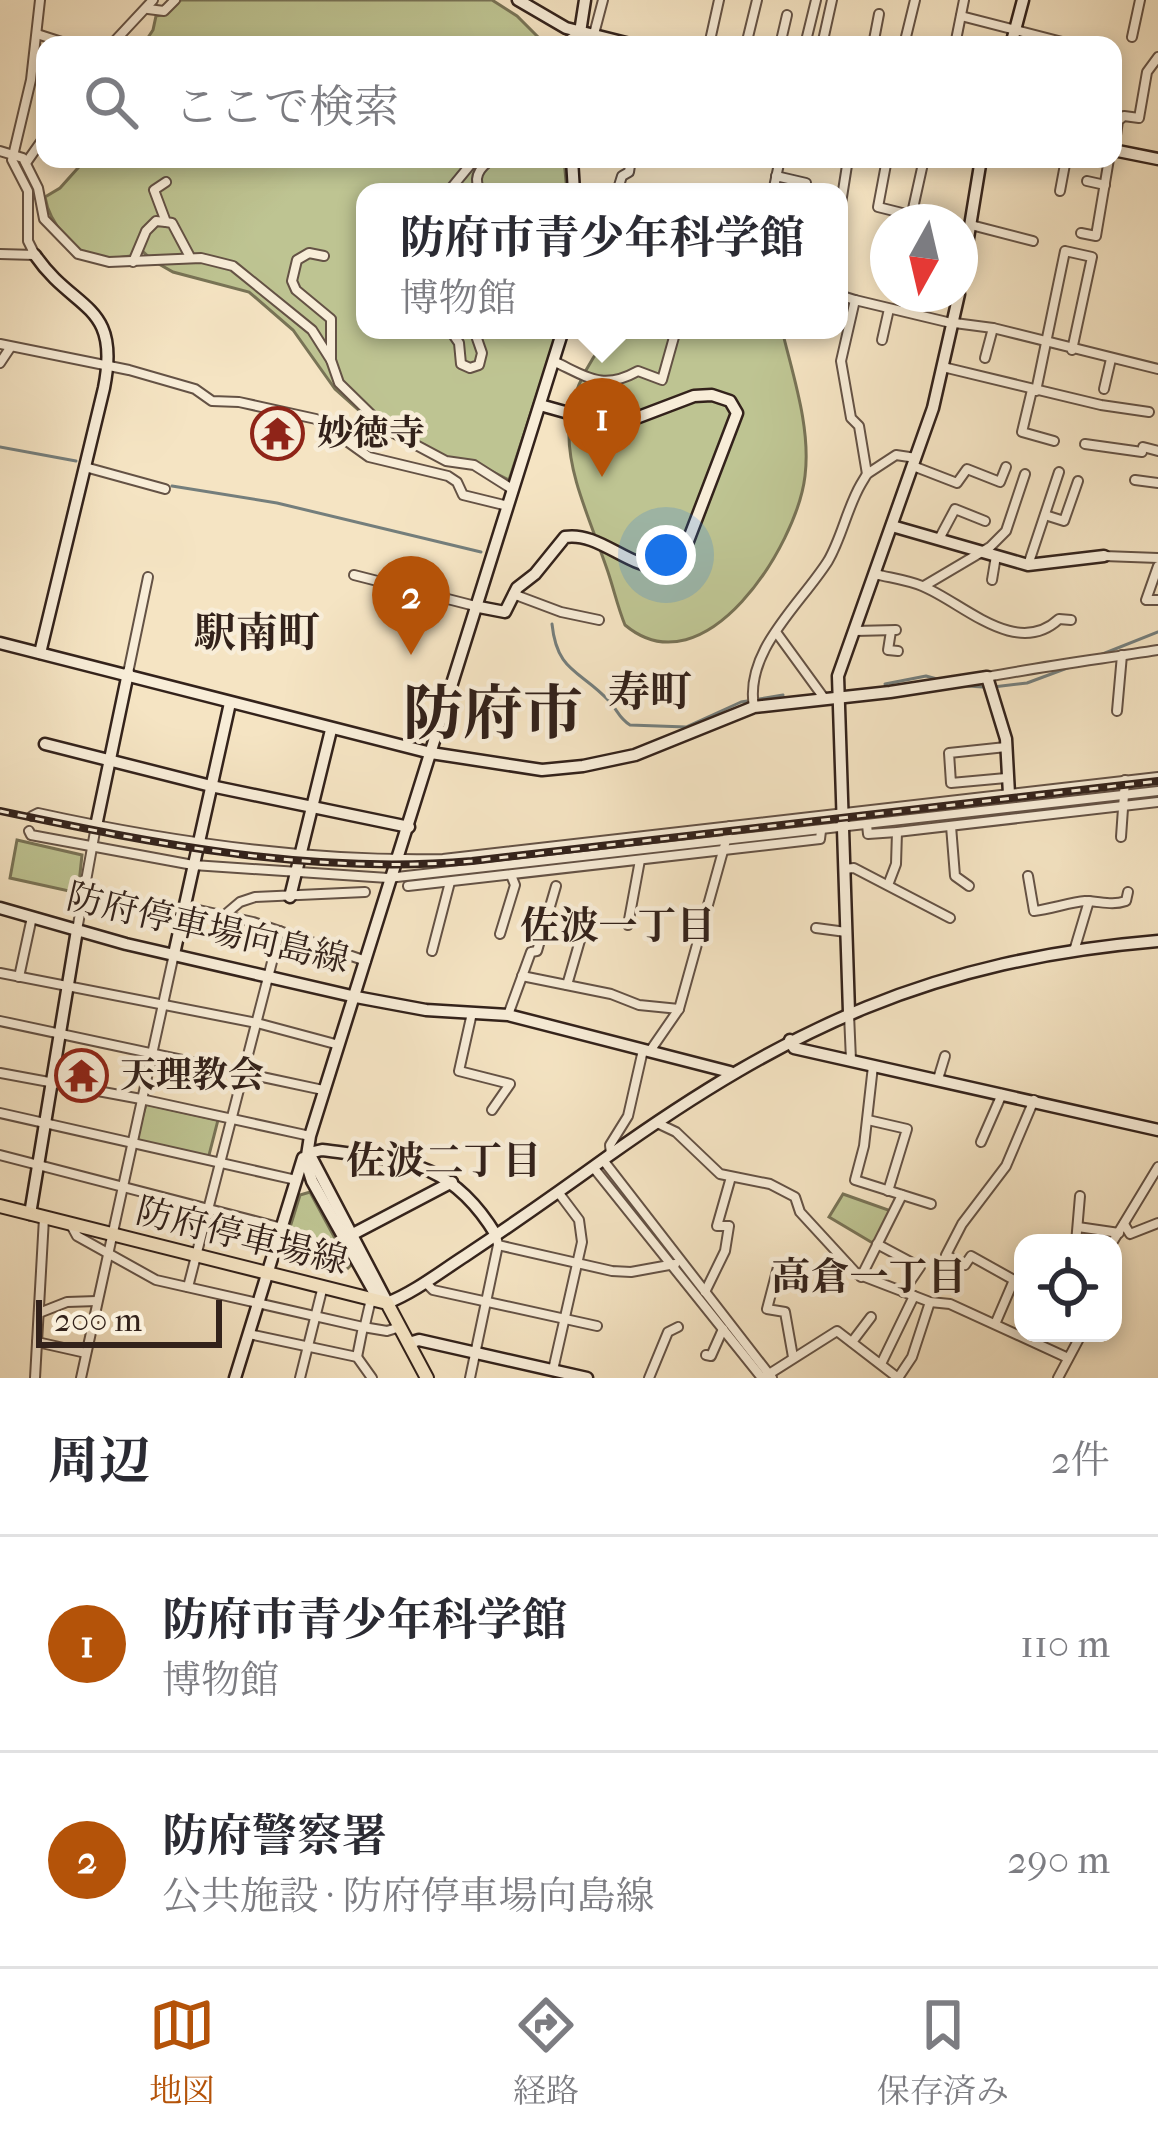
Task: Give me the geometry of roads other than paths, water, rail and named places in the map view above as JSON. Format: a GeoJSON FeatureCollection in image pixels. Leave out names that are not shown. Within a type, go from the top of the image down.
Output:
{"type":"FeatureCollection","features":[{"type":"Feature","properties":{"kind":"main road","name":"防府停車場線"},"geometry":{"type":"LineString","coordinates":[[0,1206],[387,1303],[428,1378]]}},
{"type":"Feature","properties":{"kind":"street"},"geometry":{"type":"LineString","coordinates":[[37,0],[37,34],[43,36]]}},
{"type":"Feature","properties":{"kind":"street"},"geometry":{"type":"LineString","coordinates":[[120,36],[150,4],[164,11],[175,0]]}},
{"type":"Feature","properties":{"kind":"street"},"geometry":{"type":"LineString","coordinates":[[518,0],[580,36]]}},
{"type":"Feature","properties":{"kind":"street"},"geometry":{"type":"LineString","coordinates":[[584,36],[585,0]]}},
{"type":"Feature","properties":{"kind":"street"},"geometry":{"type":"LineString","coordinates":[[585,36],[603,0]]}},
{"type":"Feature","properties":{"kind":"street"},"geometry":{"type":"LineString","coordinates":[[711,36],[719,0]]}},
{"type":"Feature","properties":{"kind":"street"},"geometry":{"type":"LineString","coordinates":[[748,36],[757,0]]}},
{"type":"Feature","properties":{"kind":"street"},"geometry":{"type":"LineString","coordinates":[[808,36],[816,0]]}},
{"type":"Feature","properties":{"kind":"street"},"geometry":{"type":"LineString","coordinates":[[824,36],[832,0]]}},
{"type":"Feature","properties":{"kind":"street"},"geometry":{"type":"LineString","coordinates":[[906,36],[915,0]]}},
{"type":"Feature","properties":{"kind":"street"},"geometry":{"type":"LineString","coordinates":[[957,36],[964,0]]}},
{"type":"Feature","properties":{"kind":"street"},"geometry":{"type":"LineString","coordinates":[[1014,36],[1023,0]]}},
{"type":"Feature","properties":{"kind":"street"},"geometry":{"type":"LineString","coordinates":[[1132,38],[1140,0]]}},
{"type":"Feature","properties":{"kind":"street"},"geometry":{"type":"LineString","coordinates":[[875,36],[879,14]]}},
{"type":"Feature","properties":{"kind":"street"},"geometry":{"type":"LineString","coordinates":[[782,36],[787,15]]}},
{"type":"Feature","properties":{"kind":"street"},"geometry":{"type":"LineString","coordinates":[[961,16],[1006,36]]}},
{"type":"Feature","properties":{"kind":"street"},"geometry":{"type":"LineString","coordinates":[[36,40],[13,155],[28,191],[28,241],[34,255],[103,326],[109,342],[108,367],[40,653]]}},
{"type":"Feature","properties":{"kind":"street"},"geometry":{"type":"LineString","coordinates":[[1122,118],[1139,118],[1148,72],[1158,57]]}},
{"type":"Feature","properties":{"kind":"street"},"geometry":{"type":"LineString","coordinates":[[26,163],[36,149]]}},
{"type":"Feature","properties":{"kind":"street"},"geometry":{"type":"LineString","coordinates":[[0,151],[26,163],[48,226],[88,259],[133,262],[189,257],[232,266],[312,330],[339,382],[386,429],[446,461],[474,465],[514,490]]}},
{"type":"Feature","properties":{"kind":"street"},"geometry":{"type":"LineString","coordinates":[[1122,152],[1158,159]]}},
{"type":"Feature","properties":{"kind":"street"},"geometry":{"type":"LineString","coordinates":[[775,183],[778,168]]}},
{"type":"Feature","properties":{"kind":"street"},"geometry":{"type":"LineString","coordinates":[[879,204],[885,168]]}},
{"type":"Feature","properties":{"kind":"street"},"geometry":{"type":"LineString","coordinates":[[914,204],[922,168]]}},
{"type":"Feature","properties":{"kind":"street"},"geometry":{"type":"LineString","coordinates":[[972,204],[979,168]]}},
{"type":"Feature","properties":{"kind":"street"},"geometry":{"type":"LineString","coordinates":[[1060,191],[1064,168]]}},
{"type":"Feature","properties":{"kind":"street"},"geometry":{"type":"LineString","coordinates":[[1081,232],[1096,236],[1107,168]]}},
{"type":"Feature","properties":{"kind":"street"},"geometry":{"type":"LineString","coordinates":[[776,176],[802,183]]}},
{"type":"Feature","properties":{"kind":"street"},"geometry":{"type":"LineString","coordinates":[[166,182],[154,190],[166,222]]}},
{"type":"Feature","properties":{"kind":"street"},"geometry":{"type":"LineString","coordinates":[[1087,182],[1105,185]]}},
{"type":"Feature","properties":{"kind":"street"},"geometry":{"type":"LineString","coordinates":[[1088,200],[1102,202]]}},
{"type":"Feature","properties":{"kind":"street"},"geometry":{"type":"LineString","coordinates":[[133,262],[146,231],[156,221],[172,223],[189,257]]}},
{"type":"Feature","properties":{"kind":"street"},"geometry":{"type":"LineString","coordinates":[[978,229],[1033,241]]}},
{"type":"Feature","properties":{"kind":"street"},"geometry":{"type":"LineString","coordinates":[[1054,442],[1020,437],[1065,251],[1092,256],[1072,350]]}},
{"type":"Feature","properties":{"kind":"street"},"geometry":{"type":"LineString","coordinates":[[324,256],[309,253],[297,260],[292,281],[296,290],[332,320],[331,360]]}},
{"type":"Feature","properties":{"kind":"street"},"geometry":{"type":"LineString","coordinates":[[0,254],[34,255]]}},
{"type":"Feature","properties":{"kind":"street"},"geometry":{"type":"LineString","coordinates":[[848,298],[870,304]]}},
{"type":"Feature","properties":{"kind":"street"},"geometry":{"type":"LineString","coordinates":[[848,330],[855,300]]}},
{"type":"Feature","properties":{"kind":"street"},"geometry":{"type":"LineString","coordinates":[[882,340],[889,312]]}},
{"type":"Feature","properties":{"kind":"street"},"geometry":{"type":"LineString","coordinates":[[906,312],[1158,369]]}},
{"type":"Feature","properties":{"kind":"street"},"geometry":{"type":"LineString","coordinates":[[850,1060],[843,828],[830,698],[914,462],[956,312]]}},
{"type":"Feature","properties":{"kind":"street"},"geometry":{"type":"LineString","coordinates":[[986,358],[993,328]]}},
{"type":"Feature","properties":{"kind":"street"},"geometry":{"type":"LineString","coordinates":[[456,339],[461,364],[470,368],[479,365],[482,357],[477,339]]}},
{"type":"Feature","properties":{"kind":"street","name":"防府停車場向島線"},"geometry":{"type":"LineString","coordinates":[[0,908],[356,997],[560,339]]}},
{"type":"Feature","properties":{"kind":"street"},"geometry":{"type":"LineString","coordinates":[[553,361],[605,384],[623,381],[638,371],[662,380],[673,339]]}},
{"type":"Feature","properties":{"kind":"street"},"geometry":{"type":"LineString","coordinates":[[846,339],[841,361],[867,474]]}},
{"type":"Feature","properties":{"kind":"street"},"geometry":{"type":"LineString","coordinates":[[0,363],[5,346],[195,389],[212,401],[239,402],[316,419],[369,457],[448,476],[463,495],[509,507]]}},
{"type":"Feature","properties":{"kind":"street"},"geometry":{"type":"LineString","coordinates":[[1104,389],[1111,359]]}},
{"type":"Feature","properties":{"kind":"street"},"geometry":{"type":"LineString","coordinates":[[943,367],[1034,391],[1149,412]]}},
{"type":"Feature","properties":{"kind":"street"},"geometry":{"type":"LineString","coordinates":[[354,575],[505,612],[513,594],[558,542],[572,536],[587,538],[648,566],[675,559],[688,541],[737,413],[730,401],[704,395],[615,426],[540,405]]}},
{"type":"Feature","properties":{"kind":"street"},"geometry":{"type":"LineString","coordinates":[[1085,444],[1158,451]]}},
{"type":"Feature","properties":{"kind":"street"},"geometry":{"type":"LineString","coordinates":[[754,707],[751,689],[776,632],[830,558],[867,474],[896,455],[957,483],[967,470],[1000,482],[1006,466]]}},
{"type":"Feature","properties":{"kind":"street"},"geometry":{"type":"LineString","coordinates":[[85,467],[165,489]]}},
{"type":"Feature","properties":{"kind":"street"},"geometry":{"type":"LineString","coordinates":[[1028,565],[1060,472]]}},
{"type":"Feature","properties":{"kind":"street"},"geometry":{"type":"LineString","coordinates":[[924,586],[982,552],[1006,531],[1025,474]]}},
{"type":"Feature","properties":{"kind":"street"},"geometry":{"type":"LineString","coordinates":[[1135,480],[1158,483]]}},
{"type":"Feature","properties":{"kind":"street"},"geometry":{"type":"LineString","coordinates":[[1045,515],[1064,521],[1078,481]]}},
{"type":"Feature","properties":{"kind":"street"},"geometry":{"type":"LineString","coordinates":[[939,539],[955,509],[985,521]]}},
{"type":"Feature","properties":{"kind":"street"},"geometry":{"type":"LineString","coordinates":[[892,526],[1028,565],[1105,556],[1158,562],[1146,600],[1158,600]]}},
{"type":"Feature","properties":{"kind":"street"},"geometry":{"type":"LineString","coordinates":[[992,580],[996,556]]}},
{"type":"Feature","properties":{"kind":"street"},"geometry":{"type":"LineString","coordinates":[[875,574],[924,586],[979,620],[1027,634],[1059,619],[1071,620]]}},
{"type":"Feature","properties":{"kind":"street"},"geometry":{"type":"LineString","coordinates":[[35,1378],[40,1313],[39,1165],[90,849],[148,577]]}},
{"type":"Feature","properties":{"kind":"street"},"geometry":{"type":"LineString","coordinates":[[513,594],[599,620]]}},
{"type":"Feature","properties":{"kind":"street"},"geometry":{"type":"LineString","coordinates":[[855,631],[893,630],[889,650],[898,651]]}},
{"type":"Feature","properties":{"kind":"street"},"geometry":{"type":"LineString","coordinates":[[776,632],[830,698]]}},
{"type":"Feature","properties":{"kind":"street"},"geometry":{"type":"LineString","coordinates":[[0,643],[332,730],[431,753],[542,770],[635,754],[754,707],[989,684],[1088,660],[1158,650]]}},
{"type":"Feature","properties":{"kind":"street"},"geometry":{"type":"LineString","coordinates":[[1117,710],[1122,655]]}},
{"type":"Feature","properties":{"kind":"street"},"geometry":{"type":"LineString","coordinates":[[989,684],[1006,747],[1009,794]]}},
{"type":"Feature","properties":{"kind":"street"},"geometry":{"type":"LineString","coordinates":[[81,1378],[230,703]]}},
{"type":"Feature","properties":{"kind":"street"},"geometry":{"type":"LineString","coordinates":[[290,897],[332,730]]}},
{"type":"Feature","properties":{"kind":"street"},"geometry":{"type":"LineString","coordinates":[[45,744],[211,786],[409,827]]}},
{"type":"Feature","properties":{"kind":"street"},"geometry":{"type":"LineString","coordinates":[[1006,747],[949,753],[951,783],[1006,778]]}},
{"type":"Feature","properties":{"kind":"street"},"geometry":{"type":"LineString","coordinates":[[32,816],[38,813],[198,843],[399,860],[1158,776]]}},
{"type":"Feature","properties":{"kind":"street"},"geometry":{"type":"LineString","coordinates":[[1121,837],[1125,781]]}},
{"type":"Feature","properties":{"kind":"street"},"geometry":{"type":"LineString","coordinates":[[867,825],[868,835],[951,826],[1158,791]]}},
{"type":"Feature","properties":{"kind":"street"},"geometry":{"type":"LineString","coordinates":[[408,886],[723,846],[820,839],[820,830],[1123,800],[1158,802]]}},
{"type":"Feature","properties":{"kind":"street"},"geometry":{"type":"LineString","coordinates":[[602,1160],[628,1116],[646,1051],[680,1009],[730,826]]}},
{"type":"Feature","properties":{"kind":"street"},"geometry":{"type":"LineString","coordinates":[[951,826],[955,876],[969,886]]}},
{"type":"Feature","properties":{"kind":"street"},"geometry":{"type":"LineString","coordinates":[[29,830],[31,835],[90,849],[193,865],[450,882],[470,875],[511,875],[723,846]]}},
{"type":"Feature","properties":{"kind":"street"},"geometry":{"type":"LineString","coordinates":[[888,885],[896,864],[897,832]]}},
{"type":"Feature","properties":{"kind":"street"},"geometry":{"type":"LineString","coordinates":[[591,842],[594,861]]}},
{"type":"Feature","properties":{"kind":"street"},"geometry":{"type":"LineString","coordinates":[[467,856],[470,875]]}},
{"type":"Feature","properties":{"kind":"street"},"geometry":{"type":"LineString","coordinates":[[628,925],[640,860]]}},
{"type":"Feature","properties":{"kind":"street"},"geometry":{"type":"LineString","coordinates":[[844,868],[854,868],[950,918]]}},
{"type":"Feature","properties":{"kind":"street"},"geometry":{"type":"LineString","coordinates":[[500,934],[515,885],[511,875]]}},
{"type":"Feature","properties":{"kind":"street"},"geometry":{"type":"LineString","coordinates":[[1028,876],[1034,911],[1089,901],[1126,902],[1128,892]]}},
{"type":"Feature","properties":{"kind":"street"},"geometry":{"type":"LineString","coordinates":[[350,878],[350,894]]}},
{"type":"Feature","properties":{"kind":"street"},"geometry":{"type":"LineString","coordinates":[[433,951],[450,882]]}},
{"type":"Feature","properties":{"kind":"street"},"geometry":{"type":"LineString","coordinates":[[508,1015],[531,952],[537,952],[556,886]]}},
{"type":"Feature","properties":{"kind":"street"},"geometry":{"type":"LineString","coordinates":[[226,914],[247,898],[365,892]]}},
{"type":"Feature","properties":{"kind":"street"},"geometry":{"type":"LineString","coordinates":[[1074,951],[1089,901]]}},
{"type":"Feature","properties":{"kind":"street"},"geometry":{"type":"LineString","coordinates":[[183,907],[226,914],[367,961]]}},
{"type":"Feature","properties":{"kind":"street"},"geometry":{"type":"LineString","coordinates":[[567,985],[588,913]]}},
{"type":"Feature","properties":{"kind":"street"},"geometry":{"type":"LineString","coordinates":[[20,977],[32,917]]}},
{"type":"Feature","properties":{"kind":"street"},"geometry":{"type":"LineString","coordinates":[[816,928],[846,932]]}},
{"type":"Feature","properties":{"kind":"street"},"geometry":{"type":"LineString","coordinates":[[188,1287],[280,931]]}},
{"type":"Feature","properties":{"kind":"street"},"geometry":{"type":"LineString","coordinates":[[387,1303],[497,1240],[557,1192],[730,1072],[849,1012],[956,975],[1074,951],[1158,941]]}},
{"type":"Feature","properties":{"kind":"street"},"geometry":{"type":"LineString","coordinates":[[0,973],[256,1023],[339,1046]]}},
{"type":"Feature","properties":{"kind":"street"},"geometry":{"type":"LineString","coordinates":[[522,976],[611,994],[639,1005],[680,1009]]}},
{"type":"Feature","properties":{"kind":"street"},"geometry":{"type":"LineString","coordinates":[[387,1303],[373,1289],[316,1189],[306,1162],[323,1090],[356,997],[404,1007],[508,1015],[730,1072]]}},
{"type":"Feature","properties":{"kind":"street"},"geometry":{"type":"LineString","coordinates":[[472,1013],[458,1071],[510,1084],[492,1110]]}},
{"type":"Feature","properties":{"kind":"street"},"geometry":{"type":"LineString","coordinates":[[0,1021],[323,1090]]}},
{"type":"Feature","properties":{"kind":"street"},"geometry":{"type":"LineString","coordinates":[[790,1040],[794,1048],[1158,1130]]}},
{"type":"Feature","properties":{"kind":"street"},"geometry":{"type":"LineString","coordinates":[[938,1079],[945,1056]]}},
{"type":"Feature","properties":{"kind":"street"},"geometry":{"type":"LineString","coordinates":[[873,1066],[855,1180],[931,1204]]}},
{"type":"Feature","properties":{"kind":"street"},"geometry":{"type":"LineString","coordinates":[[0,1073],[310,1136]]}},
{"type":"Feature","properties":{"kind":"street"},"geometry":{"type":"LineString","coordinates":[[981,1142],[1003,1093]]}},
{"type":"Feature","properties":{"kind":"street"},"geometry":{"type":"LineString","coordinates":[[996,1322],[1014,1280],[971,1256],[965,1265],[946,1255],[962,1224],[1000,1177],[1034,1100]]}},
{"type":"Feature","properties":{"kind":"street"},"geometry":{"type":"LineString","coordinates":[[0,1113],[296,1180]]}},
{"type":"Feature","properties":{"kind":"street"},"geometry":{"type":"LineString","coordinates":[[868,1120],[908,1129],[887,1191]]}},
{"type":"Feature","properties":{"kind":"street"},"geometry":{"type":"LineString","coordinates":[[656,1123],[676,1132],[720,1174],[770,1184],[795,1197],[800,1212],[861,1277],[930,1302],[950,1304],[1068,1358]]}},
{"type":"Feature","properties":{"kind":"street"},"geometry":{"type":"LineString","coordinates":[[235,1378],[301,1160],[322,1150],[410,1162],[452,1181],[475,1202],[497,1240],[467,1377]]}},
{"type":"Feature","properties":{"kind":"street"},"geometry":{"type":"LineString","coordinates":[[309,1153],[387,1303]]}},
{"type":"Feature","properties":{"kind":"street"},"geometry":{"type":"LineString","coordinates":[[0,1155],[282,1228]]}},
{"type":"Feature","properties":{"kind":"street"},"geometry":{"type":"LineString","coordinates":[[602,1160],[723,1329],[767,1377]]}},
{"type":"Feature","properties":{"kind":"street"},"geometry":{"type":"LineString","coordinates":[[1118,1234],[1158,1167]]}},
{"type":"Feature","properties":{"kind":"street"},"geometry":{"type":"LineString","coordinates":[[705,1292],[725,1251],[729,1226],[717,1226],[730,1177]]}},
{"type":"Feature","properties":{"kind":"street"},"geometry":{"type":"LineString","coordinates":[[352,1234],[452,1181]]}},
{"type":"Feature","properties":{"kind":"street"},"geometry":{"type":"LineString","coordinates":[[554,1370],[582,1242],[579,1220],[557,1192]]}},
{"type":"Feature","properties":{"kind":"street"},"geometry":{"type":"LineString","coordinates":[[861,1277],[902,1195]]}},
{"type":"Feature","properties":{"kind":"street"},"geometry":{"type":"LineString","coordinates":[[1077,1234],[1080,1196]]}},
{"type":"Feature","properties":{"kind":"street"},"geometry":{"type":"LineString","coordinates":[[1078,1227],[1121,1229],[1130,1234],[1158,1223]]}},
{"type":"Feature","properties":{"kind":"street"},"geometry":{"type":"LineString","coordinates":[[70,1224],[77,1236],[156,1280],[316,1317],[387,1330],[400,1327]]}},
{"type":"Feature","properties":{"kind":"street"},"geometry":{"type":"LineString","coordinates":[[497,1240],[623,1272],[678,1263]]}},
{"type":"Feature","properties":{"kind":"street"},"geometry":{"type":"LineString","coordinates":[[877,1244],[920,1268],[882,1363]]}},
{"type":"Feature","properties":{"kind":"street"},"geometry":{"type":"LineString","coordinates":[[678,1263],[767,1377]]}},
{"type":"Feature","properties":{"kind":"street"},"geometry":{"type":"LineString","coordinates":[[778,1267],[766,1309],[785,1312],[793,1357]]}},
{"type":"Feature","properties":{"kind":"street"},"geometry":{"type":"LineString","coordinates":[[425,1282],[433,1290],[596,1326]]}},
{"type":"Feature","properties":{"kind":"street"},"geometry":{"type":"LineString","coordinates":[[300,1378],[323,1286]]}},
{"type":"Feature","properties":{"kind":"street"},"geometry":{"type":"LineString","coordinates":[[357,1357],[371,1299]]}},
{"type":"Feature","properties":{"kind":"street"},"geometry":{"type":"LineString","coordinates":[[40,1313],[67,1302],[97,1301]]}},
{"type":"Feature","properties":{"kind":"street"},"geometry":{"type":"LineString","coordinates":[[767,1377],[837,1331],[898,1378],[912,1357],[930,1302]]}},
{"type":"Feature","properties":{"kind":"street"},"geometry":{"type":"LineString","coordinates":[[852,1342],[871,1317]]}},
{"type":"Feature","properties":{"kind":"street"},"geometry":{"type":"LineString","coordinates":[[649,1378],[668,1332],[678,1327]]}},
{"type":"Feature","properties":{"kind":"street"},"geometry":{"type":"LineString","coordinates":[[706,1354],[711,1356],[723,1329]]}},
{"type":"Feature","properties":{"kind":"street"},"geometry":{"type":"LineString","coordinates":[[249,1334],[357,1357],[372,1378]]}},
{"type":"Feature","properties":{"kind":"street"},"geometry":{"type":"LineString","coordinates":[[409,1343],[419,1340],[587,1378]]}},
{"type":"Feature","properties":{"kind":"street"},"geometry":{"type":"LineString","coordinates":[[37,1342],[86,1352]]}},
{"type":"Feature","properties":{"kind":"street"},"geometry":{"type":"LineString","coordinates":[[1058,1378],[1077,1342]]}},
{"type":"Feature","properties":{"kind":"waterway"},"geometry":{"type":"LineString","coordinates":[[0,447],[76,461]]}},
{"type":"Feature","properties":{"kind":"waterway"},"geometry":{"type":"LineString","coordinates":[[172,486],[277,503],[481,552]]}},
{"type":"Feature","properties":{"kind":"waterway"},"geometry":{"type":"LineString","coordinates":[[552,624],[565,662],[630,725],[686,727],[741,702],[783,695]]}},
{"type":"Feature","properties":{"kind":"waterway"},"geometry":{"type":"LineString","coordinates":[[1095,657],[1158,632]]}},
{"type":"Feature","properties":{"kind":"waterway"},"geometry":{"type":"LineString","coordinates":[[993,687],[1027,683],[1070,667]]}},
{"type":"Feature","properties":{"kind":"waterway"},"geometry":{"type":"LineString","coordinates":[[885,684],[926,676],[937,679]]}},
{"type":"Feature","properties":{"kind":"waterway"},"geometry":{"type":"LineString","coordinates":[[967,686],[983,687]]}},
{"type":"Feature","properties":{"kind":"railway"},"geometry":{"type":"LineString","coordinates":[[0,811],[234,854],[412,864],[472,861],[1158,781]]}},
{"type":"Feature","properties":{"kind":"place","name":"妙徳寺"},"geometry":{"type":"Point","coordinates":[278,433]}},
{"type":"Feature","properties":{"kind":"place","name":"防府市青少年科学館"},"geometry":{"type":"Point","coordinates":[602,477]}},
{"type":"Feature","properties":{"kind":"place","name":"防府警察署"},"geometry":{"type":"Point","coordinates":[411,655]}},
{"type":"Feature","properties":{"kind":"place","name":"天理教会"},"geometry":{"type":"Point","coordinates":[81,1075]}},
{"type":"Feature","properties":{"kind":"district","name":"駅南町"},"geometry":{"type":"Point","coordinates":[257,633]}},
{"type":"Feature","properties":{"kind":"district","name":"寿町"},"geometry":{"type":"Point","coordinates":[650,692]}},
{"type":"Feature","properties":{"kind":"district","name":"防府市"},"geometry":{"type":"Point","coordinates":[493,714]}},
{"type":"Feature","properties":{"kind":"district","name":"佐波一丁目"},"geometry":{"type":"Point","coordinates":[618,926]}},
{"type":"Feature","properties":{"kind":"district","name":"佐波二丁目"},"geometry":{"type":"Point","coordinates":[444,1161]}},
{"type":"Feature","properties":{"kind":"district","name":"高倉一丁目"},"geometry":{"type":"Point","coordinates":[869,1277]}}]}
